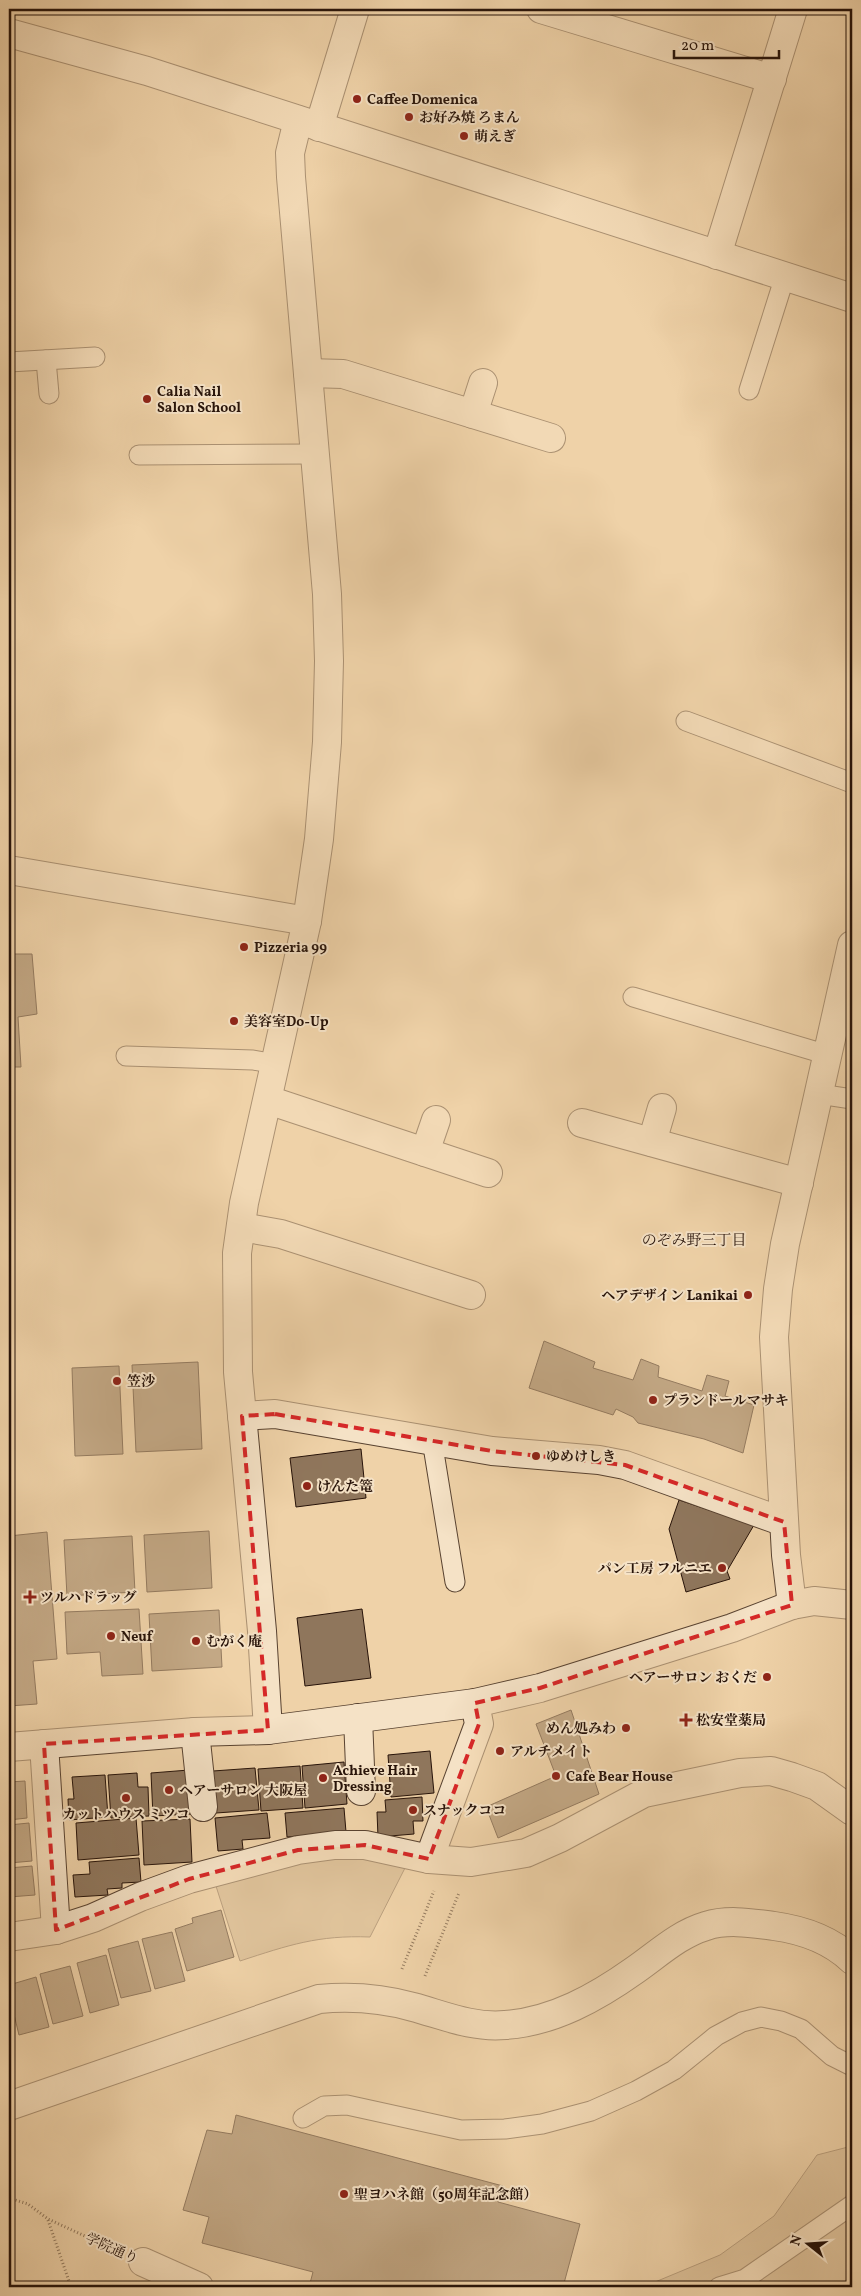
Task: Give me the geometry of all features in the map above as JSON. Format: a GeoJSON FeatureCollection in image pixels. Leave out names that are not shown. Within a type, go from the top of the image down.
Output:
{"type":"FeatureCollection","features":[{"type":"Feature","properties":{"kind":"street"},"geometry":{"type":"LineString","coordinates":[[268,1730],[262,1631],[242,1416],[236,1324],[237,1252],[244,1203],[306,922],[319,840],[328,733],[327,594],[290,153],[308,123],[354,9]]}},
{"type":"Feature","properties":{"kind":"street"},"geometry":{"type":"LineString","coordinates":[[542,9],[772,78]]}},
{"type":"Feature","properties":{"kind":"street"},"geometry":{"type":"LineString","coordinates":[[717,254],[793,9]]}},
{"type":"Feature","properties":{"kind":"street"},"geometry":{"type":"LineString","coordinates":[[9,33],[147,72],[852,298]]}},
{"type":"Feature","properties":{"kind":"street"},"geometry":{"type":"LineString","coordinates":[[308,373],[343,374],[552,438]]}},
{"type":"Feature","properties":{"kind":"street"},"geometry":{"type":"LineString","coordinates":[[473,414],[483,383]]}},
{"type":"Feature","properties":{"kind":"street"},"geometry":{"type":"LineString","coordinates":[[9,870],[306,922]]}},
{"type":"Feature","properties":{"kind":"street"},"geometry":{"type":"LineString","coordinates":[[792,1605],[784,1522],[774,1337],[778,1289],[799,1183],[852,945]]}},
{"type":"Feature","properties":{"kind":"street"},"geometry":{"type":"LineString","coordinates":[[268,1100],[488,1173]]}},
{"type":"Feature","properties":{"kind":"street"},"geometry":{"type":"LineString","coordinates":[[652,1142],[662,1108]]}},
{"type":"Feature","properties":{"kind":"street"},"geometry":{"type":"LineString","coordinates":[[425,1152],[436,1120]]}},
{"type":"Feature","properties":{"kind":"street"},"geometry":{"type":"LineString","coordinates":[[582,1123],[799,1183]]}},
{"type":"Feature","properties":{"kind":"street"},"geometry":{"type":"LineString","coordinates":[[241,1228],[281,1234],[471,1295]]}},
{"type":"Feature","properties":{"kind":"street"},"geometry":{"type":"LineString","coordinates":[[242,1416],[275,1414],[492,1451],[599,1460],[625,1465],[784,1522]]}},
{"type":"Feature","properties":{"kind":"street"},"geometry":{"type":"LineString","coordinates":[[9,1747],[195,1732],[268,1730],[474,1703],[540,1688],[732,1628],[792,1605],[814,1601],[852,1605]]}},
{"type":"Feature","properties":{"kind":"street"},"geometry":{"type":"LineString","coordinates":[[449,1861],[479,1724],[474,1703]]}},
{"type":"Feature","properties":{"kind":"street"},"geometry":{"type":"LineString","coordinates":[[358,1718],[361,1791]]}},
{"type":"Feature","properties":{"kind":"street"},"geometry":{"type":"LineString","coordinates":[[195,1732],[202,1807]]}},
{"type":"Feature","properties":{"kind":"street"},"geometry":{"type":"LineString","coordinates":[[44,1744],[56,1930]]}},
{"type":"Feature","properties":{"kind":"street"},"geometry":{"type":"LineString","coordinates":[[9,1937],[56,1930],[93,1918],[140,1897],[189,1879],[298,1850],[335,1845],[365,1845],[449,1861],[526,1853],[560,1838],[644,1794],[740,1773],[770,1771],[792,1777],[816,1786],[852,1811]]}},
{"type":"Feature","properties":{"kind":"street"},"geometry":{"type":"LineString","coordinates":[[9,2106],[319,1999],[348,1996],[378,1999],[477,2025],[504,2026],[536,2021],[602,1992],[687,1934],[707,1926],[722,1923],[752,1923],[806,1932],[828,1942],[852,1960]]}},
{"type":"Feature","properties":{"kind":"street","name":"学院通り"},"geometry":{"type":"LineString","coordinates":[[143,2262],[199,2287]]}},
{"type":"Feature","properties":{"kind":"lane"},"geometry":{"type":"LineString","coordinates":[[748,390],[785,276]]}},
{"type":"Feature","properties":{"kind":"lane"},"geometry":{"type":"LineString","coordinates":[[9,362],[95,358]]}},
{"type":"Feature","properties":{"kind":"lane"},"geometry":{"type":"LineString","coordinates":[[46,360],[49,394]]}},
{"type":"Feature","properties":{"kind":"lane"},"geometry":{"type":"LineString","coordinates":[[139,455],[315,454]]}},
{"type":"Feature","properties":{"kind":"lane"},"geometry":{"type":"LineString","coordinates":[[686,722],[852,783]]}},
{"type":"Feature","properties":{"kind":"lane"},"geometry":{"type":"LineString","coordinates":[[633,997],[828,1055]]}},
{"type":"Feature","properties":{"kind":"lane"},"geometry":{"type":"LineString","coordinates":[[126,1056],[253,1060],[276,1064]]}},
{"type":"Feature","properties":{"kind":"lane"},"geometry":{"type":"LineString","coordinates":[[819,1094],[852,1099]]}},
{"type":"Feature","properties":{"kind":"lane"},"geometry":{"type":"LineString","coordinates":[[432,1440],[455,1582]]}},
{"type":"Feature","properties":{"kind":"lane"},"geometry":{"type":"LineString","coordinates":[[302,2118],[324,2106],[347,2105],[461,2130],[542,2124],[591,2111],[636,2091],[674,2070],[716,2036],[742,2022],[760,2017],[781,2021],[801,2029],[832,2056],[852,2066]]}},
{"type":"Feature","properties":{"kind":"lane"},"geometry":{"type":"LineString","coordinates":[[719,2287],[745,2279],[852,2205]]}},
{"type":"Feature","properties":{"kind":"path"},"geometry":{"type":"LineString","coordinates":[[402,1969],[449,1861]]}},
{"type":"Feature","properties":{"kind":"path"},"geometry":{"type":"LineString","coordinates":[[425,1976],[449,1861]]}},
{"type":"Feature","properties":{"kind":"path","name":"学院通り"},"geometry":{"type":"LineString","coordinates":[[9,2198],[28,2204],[48,2219],[143,2262]]}},
{"type":"Feature","properties":{"kind":"path"},"geometry":{"type":"LineString","coordinates":[[48,2219],[71,2287]]}},
{"type":"Feature","properties":{"kind":"highlighted area"},"geometry":{"type":"Polygon","coordinates":[[[275,1414],[492,1451],[625,1465],[784,1522],[792,1605],[540,1688],[475,1703],[479,1724],[429,1859],[365,1845],[298,1850],[189,1879],[56,1930],[44,1744],[268,1730],[242,1416],[275,1414]]]}},
{"type":"Feature","properties":{"kind":"shaded area"},"geometry":{"type":"Polygon","coordinates":[[[355,1854],[406,1866],[370,1937],[319,1939],[240,1961],[215,1883],[263,1869],[355,1854]]]}},
{"type":"Feature","properties":{"kind":"shaded area"},"geometry":{"type":"Polygon","coordinates":[[[852,2146],[852,2287],[643,2287],[720,2255],[774,2216],[817,2155],[852,2146]]]}},
{"type":"Feature","properties":{"kind":"building"},"geometry":{"type":"Polygon","coordinates":[[[9,954],[32,954],[37,1014],[18,1017],[21,1067],[9,1067],[9,954]]]}},
{"type":"Feature","properties":{"kind":"building","name":"プランドールマサキ"},"geometry":{"type":"Polygon","coordinates":[[[544,1341],[595,1362],[593,1368],[633,1380],[641,1359],[659,1366],[658,1377],[702,1391],[707,1375],[729,1381],[725,1396],[754,1405],[743,1453],[704,1439],[638,1423],[633,1417],[616,1409],[613,1415],[529,1388],[544,1341]]]}},
{"type":"Feature","properties":{"kind":"building"},"geometry":{"type":"Polygon","coordinates":[[[198,1362],[202,1449],[136,1452],[132,1365],[198,1362]]]}},
{"type":"Feature","properties":{"kind":"building"},"geometry":{"type":"Polygon","coordinates":[[[119,1366],[123,1454],[75,1456],[72,1368],[119,1366]]]}},
{"type":"Feature","properties":{"kind":"building"},"geometry":{"type":"Polygon","coordinates":[[[361,1449],[366,1498],[296,1507],[290,1458],[361,1449]]]}},
{"type":"Feature","properties":{"kind":"building"},"geometry":{"type":"Polygon","coordinates":[[[679,1500],[754,1525],[727,1571],[730,1579],[686,1592],[669,1529],[679,1500]]]}},
{"type":"Feature","properties":{"kind":"building"},"geometry":{"type":"Polygon","coordinates":[[[209,1531],[212,1588],[147,1592],[144,1535],[209,1531]]]}},
{"type":"Feature","properties":{"kind":"building","name":"ツルハドラッグ"},"geometry":{"type":"Polygon","coordinates":[[[47,1532],[57,1659],[33,1661],[37,1704],[9,1706],[9,1536],[47,1532]]]}},
{"type":"Feature","properties":{"kind":"building"},"geometry":{"type":"Polygon","coordinates":[[[132,1536],[135,1592],[67,1596],[64,1540],[132,1536]]]}},
{"type":"Feature","properties":{"kind":"building"},"geometry":{"type":"Polygon","coordinates":[[[139,1609],[143,1674],[102,1676],[100,1652],[67,1654],[65,1612],[139,1609]]]}},
{"type":"Feature","properties":{"kind":"building"},"geometry":{"type":"Polygon","coordinates":[[[362,1609],[371,1678],[305,1686],[297,1618],[362,1609]]]}},
{"type":"Feature","properties":{"kind":"building"},"geometry":{"type":"Polygon","coordinates":[[[219,1610],[222,1667],[152,1671],[149,1614],[219,1610]]]}},
{"type":"Feature","properties":{"kind":"building"},"geometry":{"type":"Polygon","coordinates":[[[571,1710],[599,1794],[498,1838],[486,1807],[556,1776],[536,1724],[571,1710]]]}},
{"type":"Feature","properties":{"kind":"building"},"geometry":{"type":"Polygon","coordinates":[[[430,1751],[434,1793],[391,1797],[388,1755],[430,1751]]]}},
{"type":"Feature","properties":{"kind":"building"},"geometry":{"type":"Polygon","coordinates":[[[344,1762],[347,1804],[305,1808],[302,1766],[344,1762]]]}},
{"type":"Feature","properties":{"kind":"building"},"geometry":{"type":"Polygon","coordinates":[[[300,1766],[303,1808],[261,1811],[258,1769],[300,1766]]]}},
{"type":"Feature","properties":{"kind":"building"},"geometry":{"type":"Polygon","coordinates":[[[255,1768],[259,1810],[216,1813],[213,1771],[255,1768]]]}},
{"type":"Feature","properties":{"kind":"building"},"geometry":{"type":"Polygon","coordinates":[[[189,1770],[192,1814],[153,1816],[151,1773],[189,1770]]]}},
{"type":"Feature","properties":{"kind":"building"},"geometry":{"type":"Polygon","coordinates":[[[137,1773],[138,1787],[148,1787],[149,1816],[111,1818],[108,1775],[137,1773]]]}},
{"type":"Feature","properties":{"kind":"building"},"geometry":{"type":"Polygon","coordinates":[[[105,1775],[108,1817],[69,1820],[68,1799],[74,1799],[72,1777],[105,1775]]]}},
{"type":"Feature","properties":{"kind":"building"},"geometry":{"type":"Polygon","coordinates":[[[25,1781],[27,1818],[9,1820],[9,1782],[25,1781]]]}},
{"type":"Feature","properties":{"kind":"building"},"geometry":{"type":"Polygon","coordinates":[[[422,1797],[423,1821],[413,1821],[414,1834],[378,1837],[377,1812],[386,1812],[385,1800],[422,1797]]]}},
{"type":"Feature","properties":{"kind":"building"},"geometry":{"type":"Polygon","coordinates":[[[344,1808],[346,1832],[287,1837],[285,1813],[344,1808]]]}},
{"type":"Feature","properties":{"kind":"building"},"geometry":{"type":"Polygon","coordinates":[[[267,1813],[270,1838],[242,1840],[243,1849],[218,1851],[215,1818],[267,1813]]]}},
{"type":"Feature","properties":{"kind":"building"},"geometry":{"type":"Polygon","coordinates":[[[136,1818],[139,1855],[78,1860],[76,1823],[136,1818]]]}},
{"type":"Feature","properties":{"kind":"building"},"geometry":{"type":"Polygon","coordinates":[[[190,1819],[192,1862],[144,1865],[142,1821],[190,1819]]]}},
{"type":"Feature","properties":{"kind":"building"},"geometry":{"type":"Polygon","coordinates":[[[29,1823],[32,1861],[9,1863],[9,1825],[29,1823]]]}},
{"type":"Feature","properties":{"kind":"building"},"geometry":{"type":"Polygon","coordinates":[[[139,1858],[141,1882],[122,1883],[122,1888],[107,1889],[108,1895],[75,1897],[73,1875],[90,1874],[89,1862],[139,1858]]]}},
{"type":"Feature","properties":{"kind":"building"},"geometry":{"type":"Polygon","coordinates":[[[32,1866],[35,1895],[9,1897],[9,1868],[32,1866]]]}},
{"type":"Feature","properties":{"kind":"building"},"geometry":{"type":"Polygon","coordinates":[[[221,1910],[234,1957],[187,1971],[175,1929],[193,1923],[192,1918],[221,1910]]]}},
{"type":"Feature","properties":{"kind":"building"},"geometry":{"type":"Polygon","coordinates":[[[172,1932],[185,1981],[155,1989],[142,1939],[172,1932]]]}},
{"type":"Feature","properties":{"kind":"building"},"geometry":{"type":"Polygon","coordinates":[[[138,1941],[151,1991],[121,1998],[108,1949],[138,1941]]]}},
{"type":"Feature","properties":{"kind":"building"},"geometry":{"type":"Polygon","coordinates":[[[106,1955],[119,2005],[90,2013],[77,1963],[106,1955]]]}},
{"type":"Feature","properties":{"kind":"building"},"geometry":{"type":"Polygon","coordinates":[[[70,1966],[83,2016],[53,2024],[40,1974],[70,1966]]]}},
{"type":"Feature","properties":{"kind":"building"},"geometry":{"type":"Polygon","coordinates":[[[36,1977],[49,2027],[19,2035],[9,1994],[9,1985],[36,1977]]]}},
{"type":"Feature","properties":{"kind":"building","name":"聖ヨハネ館（50周年記念館）"},"geometry":{"type":"Polygon","coordinates":[[[236,2115],[503,2186],[498,2202],[580,2224],[563,2287],[309,2287],[313,2272],[202,2243],[209,2217],[183,2210],[207,2130],[232,2134],[236,2115]]]}},
{"type":"Feature","properties":{"kind":"place","name":"Caffee Domenica"},"geometry":{"type":"Point","coordinates":[357,99]}},
{"type":"Feature","properties":{"kind":"place","name":"お好み焼 ろまん"},"geometry":{"type":"Point","coordinates":[409,117]}},
{"type":"Feature","properties":{"kind":"place","name":"萌えぎ"},"geometry":{"type":"Point","coordinates":[464,136]}},
{"type":"Feature","properties":{"kind":"place","name":"Calia Nail Salon School"},"geometry":{"type":"Point","coordinates":[147,399]}},
{"type":"Feature","properties":{"kind":"place","name":"Pizzeria 99"},"geometry":{"type":"Point","coordinates":[244,947]}},
{"type":"Feature","properties":{"kind":"place","name":"美容室Do-Up"},"geometry":{"type":"Point","coordinates":[234,1021]}},
{"type":"Feature","properties":{"kind":"place","name":"ヘアデザイン Lanikai"},"geometry":{"type":"Point","coordinates":[748,1295]}},
{"type":"Feature","properties":{"kind":"place","name":"笠沙"},"geometry":{"type":"Point","coordinates":[117,1381]}},
{"type":"Feature","properties":{"kind":"place","name":"プランドールマサキ"},"geometry":{"type":"Point","coordinates":[653,1400]}},
{"type":"Feature","properties":{"kind":"place","name":"ゆめけしき"},"geometry":{"type":"Point","coordinates":[536,1456]}},
{"type":"Feature","properties":{"kind":"place","name":"けんた篭"},"geometry":{"type":"Point","coordinates":[307,1486]}},
{"type":"Feature","properties":{"kind":"place","name":"パン工房 フルニエ"},"geometry":{"type":"Point","coordinates":[722,1568]}},
{"type":"Feature","properties":{"kind":"place","name":"ツルハドラッグ"},"geometry":{"type":"Point","coordinates":[30,1597]}},
{"type":"Feature","properties":{"kind":"place","name":"Neuf"},"geometry":{"type":"Point","coordinates":[111,1636]}},
{"type":"Feature","properties":{"kind":"place","name":"むがく庵"},"geometry":{"type":"Point","coordinates":[196,1641]}},
{"type":"Feature","properties":{"kind":"place","name":"ヘアーサロン おくだ"},"geometry":{"type":"Point","coordinates":[767,1677]}},
{"type":"Feature","properties":{"kind":"place","name":"松安堂薬局"},"geometry":{"type":"Point","coordinates":[686,1720]}},
{"type":"Feature","properties":{"kind":"place","name":"めん処みわ"},"geometry":{"type":"Point","coordinates":[626,1728]}},
{"type":"Feature","properties":{"kind":"place","name":"アルチメイト"},"geometry":{"type":"Point","coordinates":[500,1751]}},
{"type":"Feature","properties":{"kind":"place","name":"Cafe Bear House"},"geometry":{"type":"Point","coordinates":[556,1776]}},
{"type":"Feature","properties":{"kind":"place","name":"Achieve Hair Dressing"},"geometry":{"type":"Point","coordinates":[323,1778]}},
{"type":"Feature","properties":{"kind":"place","name":"ヘアーサロン 大阪屋"},"geometry":{"type":"Point","coordinates":[169,1790]}},
{"type":"Feature","properties":{"kind":"place","name":"カットハウス ミツコ"},"geometry":{"type":"Point","coordinates":[126,1798]}},
{"type":"Feature","properties":{"kind":"place","name":"スナックココ"},"geometry":{"type":"Point","coordinates":[413,1810]}},
{"type":"Feature","properties":{"kind":"place","name":"聖ヨハネ館（50周年記念館）"},"geometry":{"type":"Point","coordinates":[344,2194]}},
{"type":"Feature","properties":{"kind":"district","name":"のぞみ野三丁目"},"geometry":{"type":"Point","coordinates":[694,1240]}}]}
